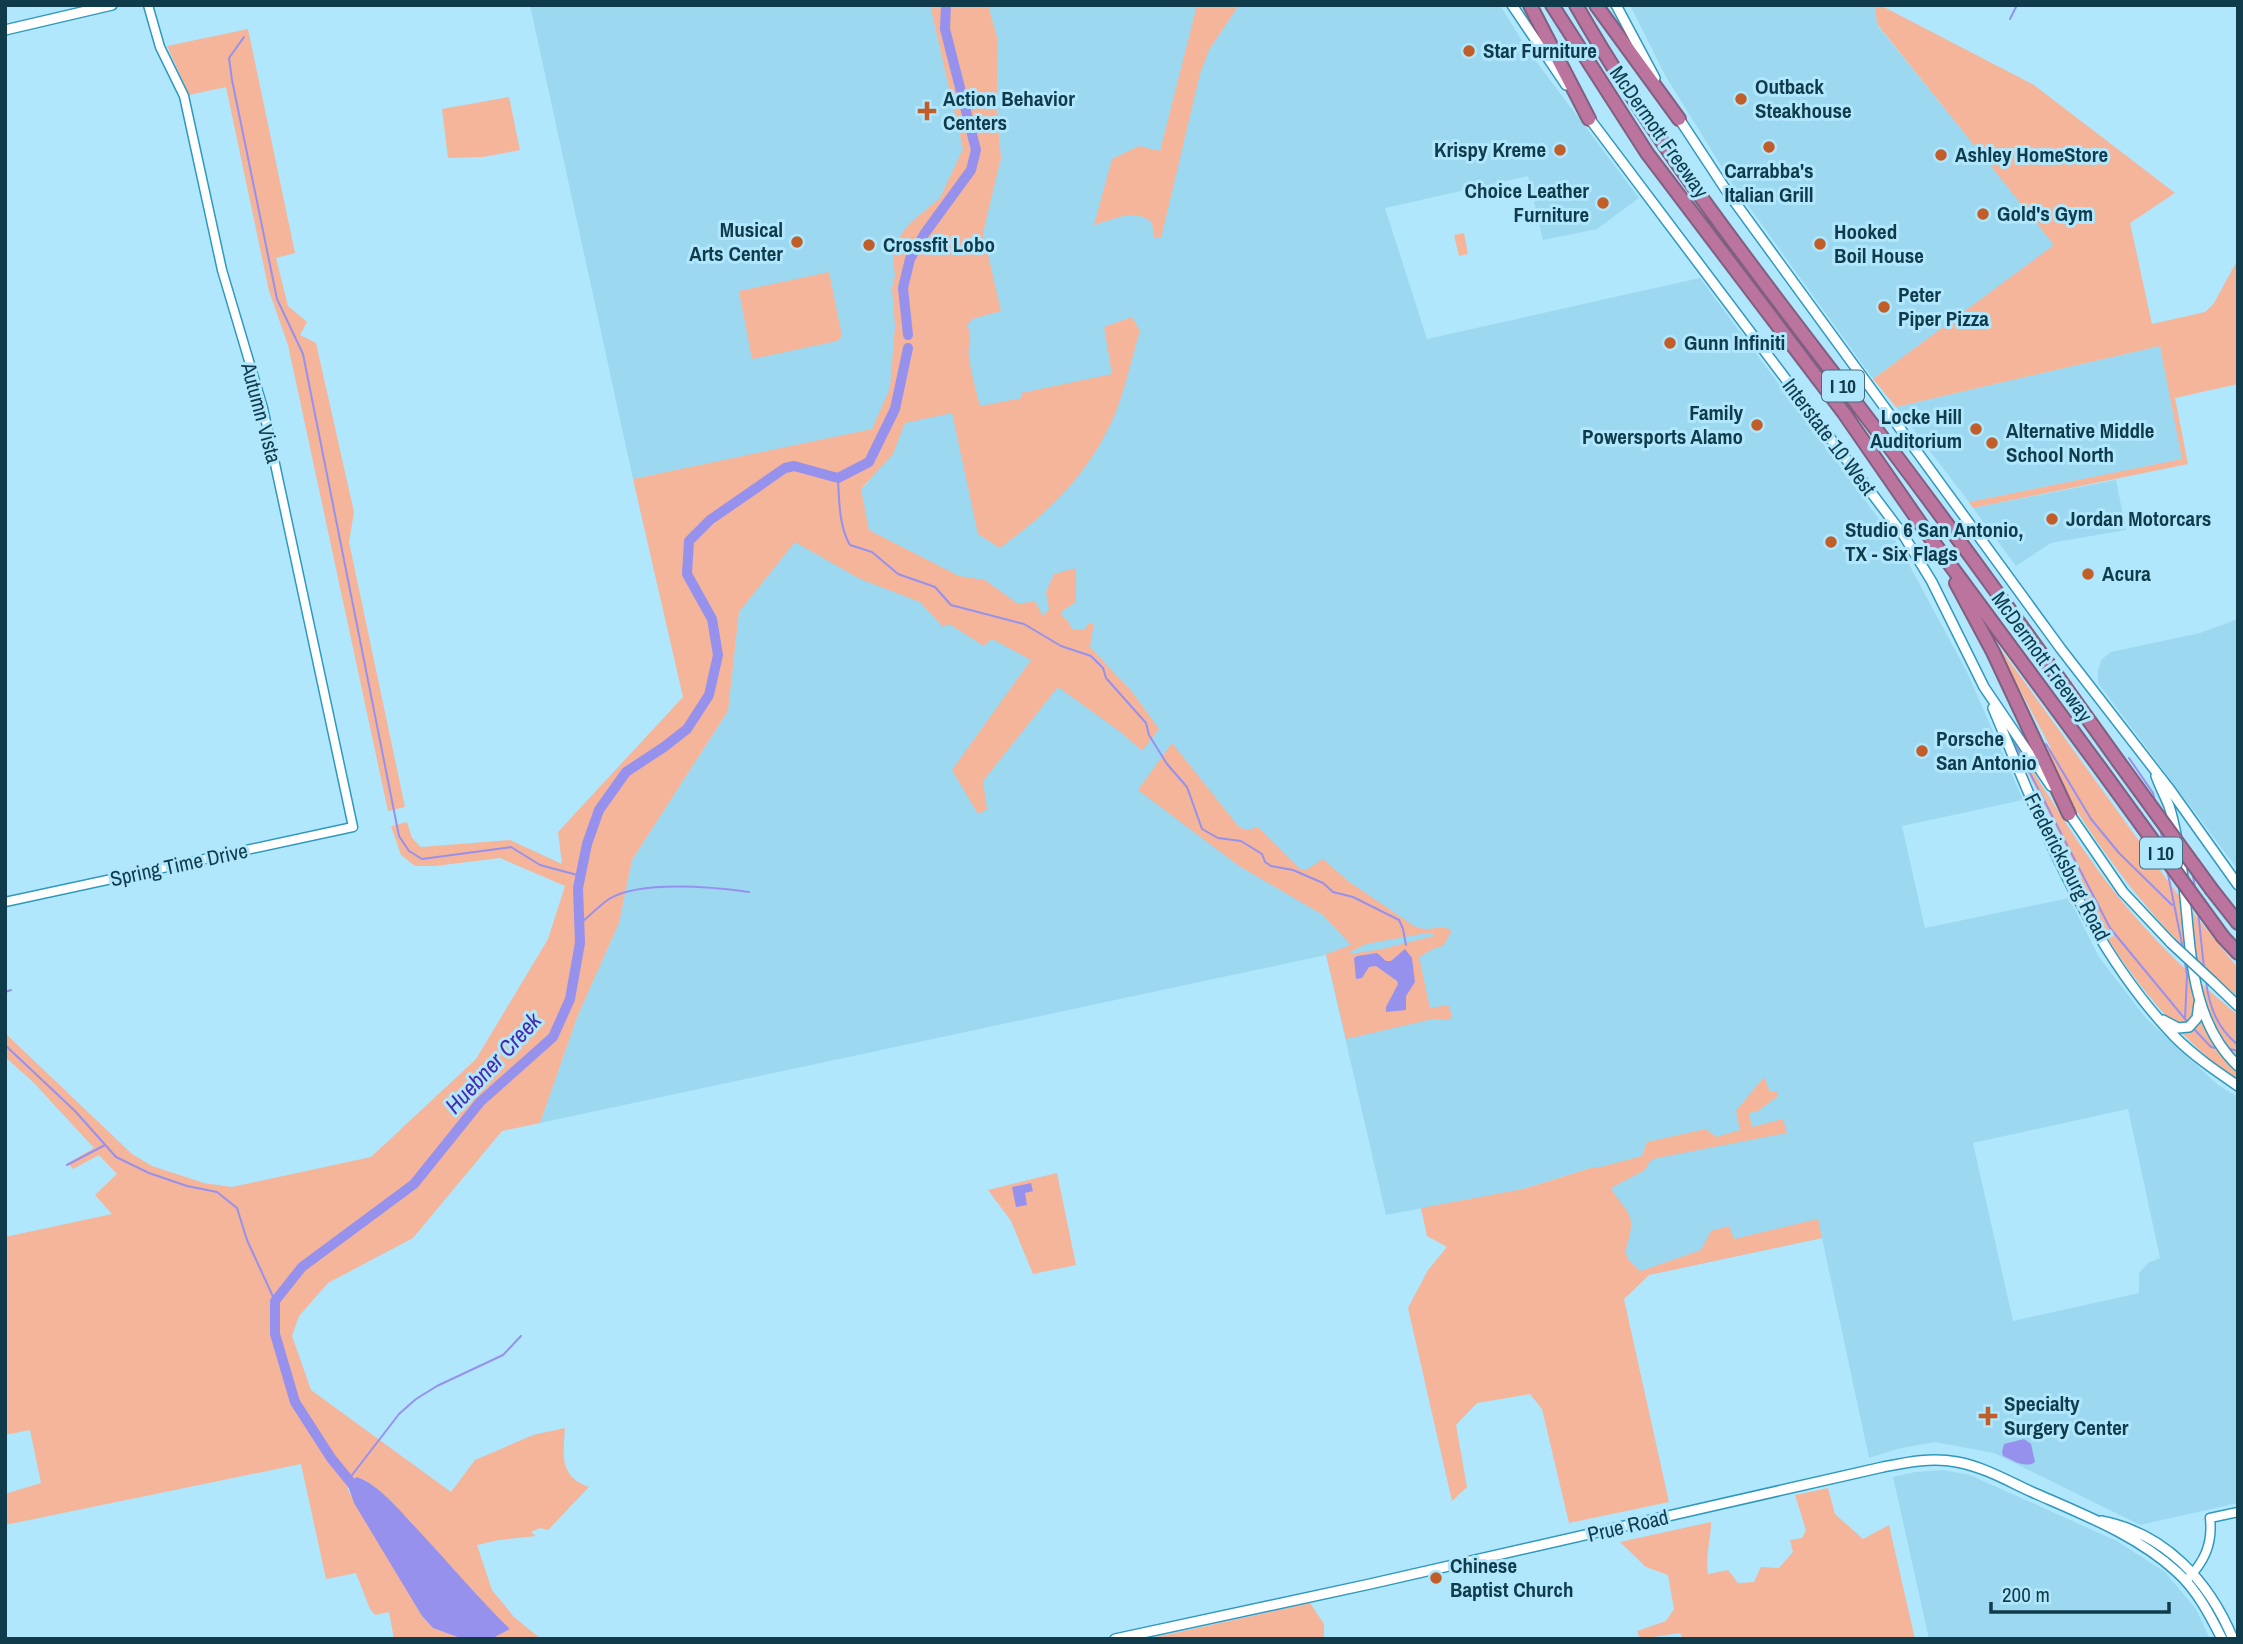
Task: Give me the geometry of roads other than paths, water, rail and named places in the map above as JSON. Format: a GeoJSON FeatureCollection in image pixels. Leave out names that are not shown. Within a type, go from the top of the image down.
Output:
{"type":"FeatureCollection","features":[{"type":"Feature","properties":{"kind":"highway"},"geometry":{"type":"LineString","coordinates":[[1530,5],[1589,119]]}},
{"type":"Feature","properties":{"kind":"highway","name":"McDermott Freeway"},"geometry":{"type":"LineString","coordinates":[[1552,5],[1647,153],[1844,413],[1934,543],[2222,937],[2238,953]]}},
{"type":"Feature","properties":{"kind":"highway","name":"McDermott Freeway"},"geometry":{"type":"LineString","coordinates":[[1576,5],[1622,82],[1752,267],[1969,553],[2238,923]]}},
{"type":"Feature","properties":{"kind":"highway"},"geometry":{"type":"LineString","coordinates":[[1596,5],[1679,119]]}},
{"type":"Feature","properties":{"kind":"highway"},"geometry":{"type":"LineString","coordinates":[[1934,543],[1993,652],[2069,814]]}},
{"type":"Feature","properties":{"kind":"main road"},"geometry":{"type":"LineString","coordinates":[[5,30],[112,5]]}},
{"type":"Feature","properties":{"kind":"main road","name":"Interstate 10 West"},"geometry":{"type":"LineString","coordinates":[[1512,5],[1589,119],[1904,536],[1932,582],[1984,687],[2123,892],[2171,943],[2238,1006]]}},
{"type":"Feature","properties":{"kind":"main road"},"geometry":{"type":"LineString","coordinates":[[1616,5],[1679,119],[1780,264],[2061,649],[2153,767],[2238,885]]}},
{"type":"Feature","properties":{"kind":"main road","name":"Fredericksburg Road"},"geometry":{"type":"LineString","coordinates":[[1984,687],[2024,782],[2083,907],[2124,974],[2177,1039],[2238,1086]]}},
{"type":"Feature","properties":{"kind":"main road"},"geometry":{"type":"LineString","coordinates":[[2153,767],[2168,806],[2179,852],[2199,1001],[2208,1025],[2229,1058],[2238,1066]]}},
{"type":"Feature","properties":{"kind":"main road"},"geometry":{"type":"LineString","coordinates":[[2156,1016],[2178,1028],[2189,1027],[2197,1018],[2199,1001]]}},
{"type":"Feature","properties":{"kind":"main road","name":"Prue Road"},"geometry":{"type":"LineString","coordinates":[[1115,1639],[1918,1461],[1943,1460],[1970,1465],[2093,1519],[2148,1549],[2190,1577]]}},
{"type":"Feature","properties":{"kind":"main road"},"geometry":{"type":"LineString","coordinates":[[2190,1577],[2222,1639]]}},
{"type":"Feature","properties":{"kind":"main road"},"geometry":{"type":"LineString","coordinates":[[2190,1577],[2213,1600],[2233,1639]]}},
{"type":"Feature","properties":{"kind":"street","name":"Autumn Vista"},"geometry":{"type":"LineString","coordinates":[[148,5],[160,47],[184,96],[222,270],[263,408],[353,827]]}},
{"type":"Feature","properties":{"kind":"street","name":"Spring Time Drive"},"geometry":{"type":"LineString","coordinates":[[5,902],[353,827]]}},
{"type":"Feature","properties":{"kind":"street"},"geometry":{"type":"LineString","coordinates":[[2190,1577],[2209,1546],[2210,1518],[2238,1512]]}},
{"type":"Feature","properties":{"kind":"waterway","name":"Huebner Creek"},"geometry":{"type":"LineString","coordinates":[[908,335],[903,288],[910,259],[925,233],[971,170],[976,150],[945,29],[946,5]]}},
{"type":"Feature","properties":{"kind":"waterway"},"geometry":{"type":"LineString","coordinates":[[2010,19],[2017,5]]}},
{"type":"Feature","properties":{"kind":"waterway"},"geometry":{"type":"LineString","coordinates":[[244,37],[229,58],[232,80],[277,299],[303,354],[399,836],[409,851],[422,859],[511,847],[540,865],[581,876]]}},
{"type":"Feature","properties":{"kind":"waterway","name":"Huebner Creek"},"geometry":{"type":"LineString","coordinates":[[357,1490],[331,1458],[295,1402],[275,1334],[275,1301],[302,1267],[414,1184],[480,1102],[553,1037],[570,999],[580,943],[578,888],[587,844],[599,810],[626,772],[687,729],[709,695],[718,655],[712,619],[687,574],[689,541],[710,520],[785,468],[794,466],[838,478],[869,462],[895,409],[908,348]]}},
{"type":"Feature","properties":{"kind":"waterway"},"geometry":{"type":"LineString","coordinates":[[838,478],[842,521],[850,545],[872,552],[898,574],[935,587],[951,605],[1024,624],[1061,646],[1091,656],[1103,668],[1106,678],[1146,723],[1149,735],[1167,764],[1187,787],[1202,829],[1218,838],[1241,841],[1262,854],[1265,862],[1271,866],[1293,870],[1323,883],[1333,892],[1353,897],[1399,920],[1406,945]]}},
{"type":"Feature","properties":{"kind":"waterway"},"geometry":{"type":"LineString","coordinates":[[2015,744],[2110,928],[2185,1019]]}},
{"type":"Feature","properties":{"kind":"waterway"},"geometry":{"type":"LineString","coordinates":[[2046,744],[2091,819],[2119,853],[2172,905]]}},
{"type":"Feature","properties":{"kind":"waterway"},"geometry":{"type":"LineString","coordinates":[[2129,758],[2153,793],[2155,802]]}},
{"type":"Feature","properties":{"kind":"waterway"},"geometry":{"type":"LineString","coordinates":[[2160,828],[2163,843]]}},
{"type":"Feature","properties":{"kind":"waterway"},"geometry":{"type":"LineString","coordinates":[[2167,869],[2183,949]]}},
{"type":"Feature","properties":{"kind":"waterway"},"geometry":{"type":"LineString","coordinates":[[2193,876],[2195,888]]}},
{"type":"Feature","properties":{"kind":"waterway"},"geometry":{"type":"LineString","coordinates":[[580,924],[609,899],[639,889],[678,886],[749,892]]}},
{"type":"Feature","properties":{"kind":"waterway"},"geometry":{"type":"LineString","coordinates":[[2198,911],[2204,968]]}},
{"type":"Feature","properties":{"kind":"waterway"},"geometry":{"type":"LineString","coordinates":[[2185,962],[2185,1019],[2188,1022]]}},
{"type":"Feature","properties":{"kind":"waterway"},"geometry":{"type":"LineString","coordinates":[[2206,981],[2215,1016],[2238,1045]]}},
{"type":"Feature","properties":{"kind":"waterway"},"geometry":{"type":"LineString","coordinates":[[5,992],[11,990]]}},
{"type":"Feature","properties":{"kind":"waterway"},"geometry":{"type":"LineString","coordinates":[[2195,1030],[2211,1047],[2216,1048]]}},
{"type":"Feature","properties":{"kind":"waterway"},"geometry":{"type":"LineString","coordinates":[[5,1045],[75,1111],[116,1157],[149,1173],[187,1186],[217,1192],[237,1208],[247,1240],[275,1301]]}},
{"type":"Feature","properties":{"kind":"waterway"},"geometry":{"type":"LineString","coordinates":[[2230,1049],[2238,1051]]}},
{"type":"Feature","properties":{"kind":"waterway"},"geometry":{"type":"LineString","coordinates":[[67,1165],[105,1145]]}},
{"type":"Feature","properties":{"kind":"waterway"},"geometry":{"type":"LineString","coordinates":[[349,1479],[399,1414],[416,1399],[437,1386],[503,1355],[521,1336]]}},
{"type":"Feature","properties":{"kind":"place","name":"Star Furniture"},"geometry":{"type":"Point","coordinates":[1469,51]}},
{"type":"Feature","properties":{"kind":"place","name":"Outback Steakhouse"},"geometry":{"type":"Point","coordinates":[1741,99]}},
{"type":"Feature","properties":{"kind":"place","name":"Action Behavior Centers"},"geometry":{"type":"Point","coordinates":[927,111]}},
{"type":"Feature","properties":{"kind":"place","name":"Carrabba's Italian Grill"},"geometry":{"type":"Point","coordinates":[1769,147]}},
{"type":"Feature","properties":{"kind":"place","name":"Krispy Kreme"},"geometry":{"type":"Point","coordinates":[1560,150]}},
{"type":"Feature","properties":{"kind":"place","name":"Ashley HomeStore"},"geometry":{"type":"Point","coordinates":[1941,155]}},
{"type":"Feature","properties":{"kind":"place","name":"Choice Leather Furniture"},"geometry":{"type":"Point","coordinates":[1603,203]}},
{"type":"Feature","properties":{"kind":"place","name":"Gold's Gym"},"geometry":{"type":"Point","coordinates":[1983,214]}},
{"type":"Feature","properties":{"kind":"place","name":"Musical Arts Center"},"geometry":{"type":"Point","coordinates":[797,242]}},
{"type":"Feature","properties":{"kind":"place","name":"Hooked Boil House"},"geometry":{"type":"Point","coordinates":[1820,244]}},
{"type":"Feature","properties":{"kind":"place","name":"Crossfit Lobo"},"geometry":{"type":"Point","coordinates":[869,245]}},
{"type":"Feature","properties":{"kind":"place","name":"Peter Piper Pizza"},"geometry":{"type":"Point","coordinates":[1884,307]}},
{"type":"Feature","properties":{"kind":"place","name":"Gunn Infiniti"},"geometry":{"type":"Point","coordinates":[1670,343]}},
{"type":"Feature","properties":{"kind":"place","name":"Family Powersports Alamo"},"geometry":{"type":"Point","coordinates":[1757,425]}},
{"type":"Feature","properties":{"kind":"place","name":"Locke Hill Auditorium"},"geometry":{"type":"Point","coordinates":[1976,429]}},
{"type":"Feature","properties":{"kind":"place","name":"Alternative Middle School North"},"geometry":{"type":"Point","coordinates":[1992,443]}},
{"type":"Feature","properties":{"kind":"place","name":"Jordan Motorcars"},"geometry":{"type":"Point","coordinates":[2052,519]}},
{"type":"Feature","properties":{"kind":"place","name":"Studio 6 San Antonio, TX - Six Flags"},"geometry":{"type":"Point","coordinates":[1831,542]}},
{"type":"Feature","properties":{"kind":"place","name":"Acura"},"geometry":{"type":"Point","coordinates":[2088,574]}},
{"type":"Feature","properties":{"kind":"place","name":"Porsche San Antonio"},"geometry":{"type":"Point","coordinates":[1922,751]}},
{"type":"Feature","properties":{"kind":"place","name":"Specialty Surgery Center"},"geometry":{"type":"Point","coordinates":[1988,1416]}},
{"type":"Feature","properties":{"kind":"place","name":"Chinese Baptist Church"},"geometry":{"type":"Point","coordinates":[1436,1578]}}]}
